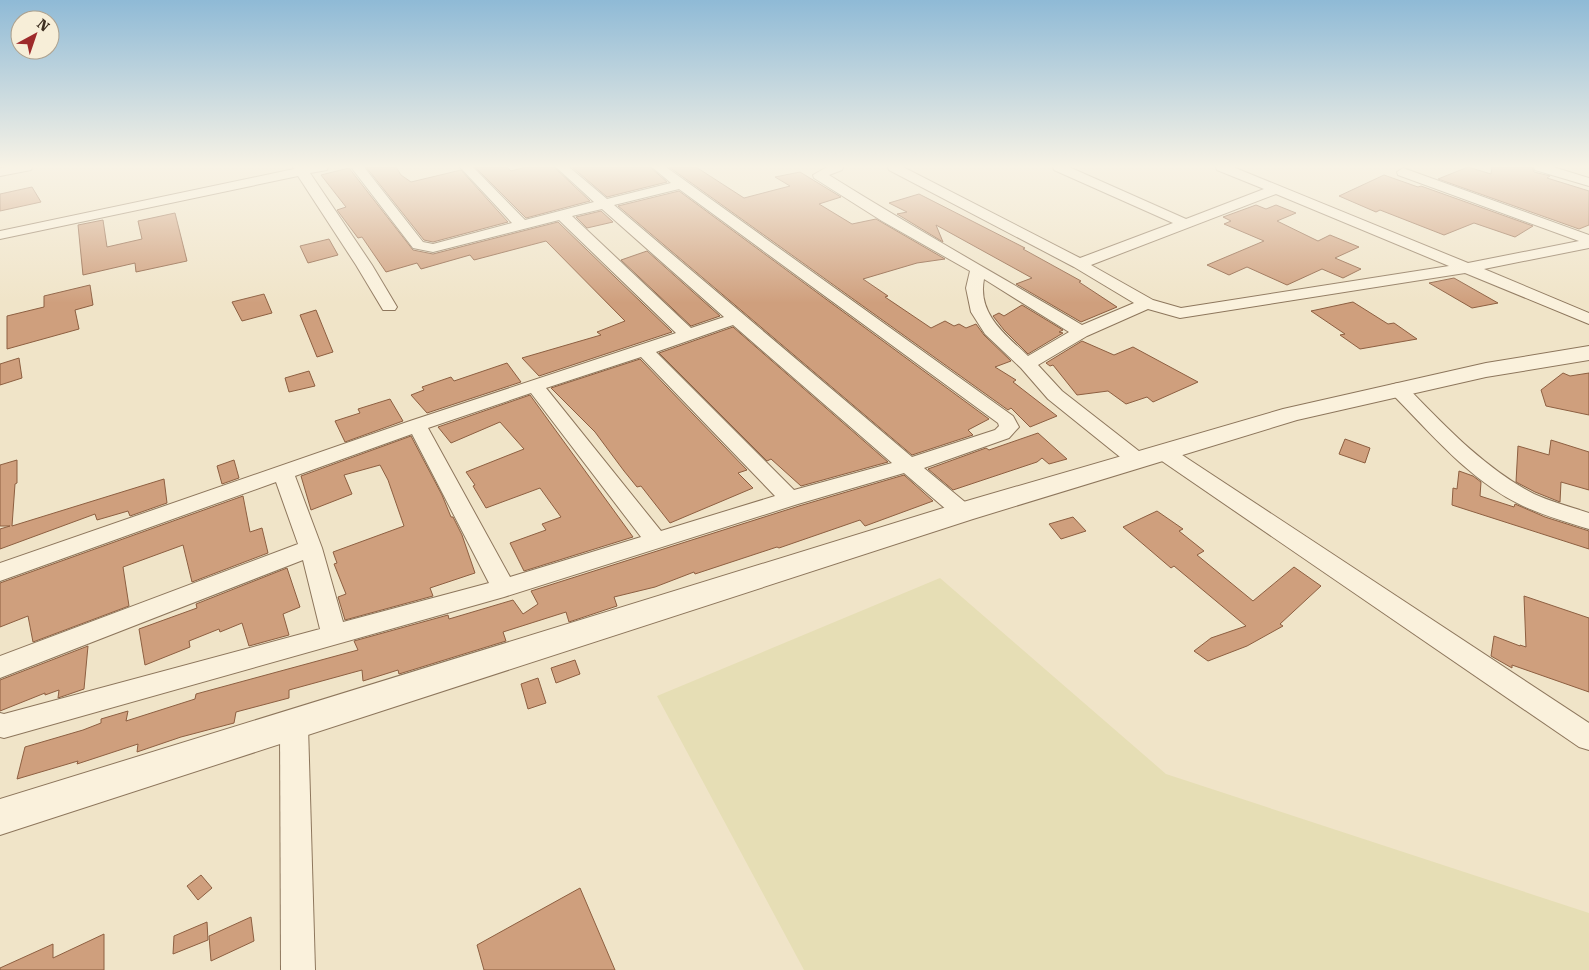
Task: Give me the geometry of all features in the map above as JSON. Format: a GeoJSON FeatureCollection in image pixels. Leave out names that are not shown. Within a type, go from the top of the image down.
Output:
{"type":"FeatureCollection","features":[{"type":"Feature","properties":{"kind":"street"},"geometry":{"type":"LineString","coordinates":[[0,235],[104,212]]}},
{"type":"Feature","properties":{"kind":"street"},"geometry":{"type":"LineString","coordinates":[[329,212],[389,307]]}},
{"type":"Feature","properties":{"kind":"street"},"geometry":{"type":"LineString","coordinates":[[392,212],[418,245],[433,248],[572,212]]}},
{"type":"Feature","properties":{"kind":"street"},"geometry":{"type":"LineString","coordinates":[[510,212],[522,225]]}},
{"type":"Feature","properties":{"kind":"street"},"geometry":{"type":"LineString","coordinates":[[613,212],[910,465],[962,512]]}},
{"type":"Feature","properties":{"kind":"street"},"geometry":{"type":"LineString","coordinates":[[0,725],[4,726],[504,588],[790,499],[910,465],[1002,434],[1009,427],[1006,420],[720,212]]}},
{"type":"Feature","properties":{"kind":"street"},"geometry":{"type":"LineString","coordinates":[[878,212],[978,269],[1081,332]]}},
{"type":"Feature","properties":{"kind":"street"},"geometry":{"type":"LineString","coordinates":[[980,212],[1079,264],[1147,303],[1180,313],[1465,268],[1589,244]]}},
{"type":"Feature","properties":{"kind":"street"},"geometry":{"type":"LineString","coordinates":[[1160,212],[1184,223]]}},
{"type":"Feature","properties":{"kind":"street"},"geometry":{"type":"LineString","coordinates":[[1079,264],[1213,212]]}},
{"type":"Feature","properties":{"kind":"street"},"geometry":{"type":"LineString","coordinates":[[1332,212],[1589,319]]}},
{"type":"Feature","properties":{"kind":"street"},"geometry":{"type":"LineString","coordinates":[[1513,212],[1589,240]]}},
{"type":"Feature","properties":{"kind":"street"},"geometry":{"type":"LineString","coordinates":[[562,215],[688,335]]}},
{"type":"Feature","properties":{"kind":"street"},"geometry":{"type":"LineString","coordinates":[[978,269],[974,288],[979,312],[991,330],[1055,395],[1589,738]]}},
{"type":"Feature","properties":{"kind":"street"},"geometry":{"type":"LineString","coordinates":[[1026,364],[1081,332],[1147,303]]}},
{"type":"Feature","properties":{"kind":"street"},"geometry":{"type":"LineString","coordinates":[[0,572],[417,425],[736,319]]}},
{"type":"Feature","properties":{"kind":"street"},"geometry":{"type":"LineString","coordinates":[[644,350],[790,499]]}},
{"type":"Feature","properties":{"kind":"street"},"geometry":{"type":"LineString","coordinates":[[0,818],[962,512],[1291,414],[1486,370],[1589,353]]}},
{"type":"Feature","properties":{"kind":"street"},"geometry":{"type":"LineString","coordinates":[[535,386],[656,540]]}},
{"type":"Feature","properties":{"kind":"street"},"geometry":{"type":"LineString","coordinates":[[1398,389],[1463,453],[1495,480],[1529,500],[1589,521]]}},
{"type":"Feature","properties":{"kind":"street"},"geometry":{"type":"LineString","coordinates":[[417,425],[504,588]]}},
{"type":"Feature","properties":{"kind":"street"},"geometry":{"type":"LineString","coordinates":[[283,472],[311,548],[334,635]]}},
{"type":"Feature","properties":{"kind":"street"},"geometry":{"type":"LineString","coordinates":[[0,667],[311,548]]}},
{"type":"Feature","properties":{"kind":"street"},"geometry":{"type":"LineString","coordinates":[[294,726],[298,970]]}},
{"type":"Feature","properties":{"kind":"shaded area"},"geometry":{"type":"Polygon","coordinates":[[[940,578],[1166,774],[1589,913],[1589,970],[804,970],[657,696],[940,578]]]}},
{"type":"Feature","properties":{"kind":"building"},"geometry":{"type":"Polygon","coordinates":[[[339,212],[384,212],[413,250],[433,254],[558,222],[672,332],[539,376],[522,358],[601,335],[597,332],[625,321],[546,241],[474,260],[470,255],[421,269],[417,263],[386,272],[362,237],[358,238],[339,212]]]}},
{"type":"Feature","properties":{"kind":"building"},"geometry":{"type":"Polygon","coordinates":[[[402,212],[499,212],[508,222],[433,242],[424,240],[402,212]]]}},
{"type":"Feature","properties":{"kind":"building"},"geometry":{"type":"Polygon","coordinates":[[[520,212],[548,212],[526,218],[520,212]]]}},
{"type":"Feature","properties":{"kind":"building"},"geometry":{"type":"Polygon","coordinates":[[[602,212],[613,222],[587,228],[576,217],[602,212]]]}},
{"type":"Feature","properties":{"kind":"building"},"geometry":{"type":"Polygon","coordinates":[[[625,212],[708,212],[989,419],[968,430],[973,435],[912,455],[625,212]]]}},
{"type":"Feature","properties":{"kind":"building"},"geometry":{"type":"Polygon","coordinates":[[[732,212],[833,212],[852,224],[876,219],[945,259],[917,263],[863,279],[888,296],[885,297],[931,328],[945,321],[954,326],[959,324],[966,328],[976,324],[984,335],[1011,361],[995,367],[1016,380],[1013,382],[1057,416],[1030,427],[1011,408],[1008,410],[732,212]]]}},
{"type":"Feature","properties":{"kind":"building"},"geometry":{"type":"Polygon","coordinates":[[[955,212],[1025,248],[1023,249],[1081,281],[1079,282],[1117,307],[1081,322],[1016,284],[1032,278],[936,225],[943,242],[897,214],[955,212]]]}},
{"type":"Feature","properties":{"kind":"building"},"geometry":{"type":"Polygon","coordinates":[[[1236,212],[1294,212],[1296,213],[1277,221],[1318,241],[1330,235],[1359,247],[1335,258],[1361,269],[1343,278],[1322,269],[1287,285],[1247,267],[1229,275],[1207,265],[1264,241],[1224,224],[1231,221],[1223,217],[1236,212]]]}},
{"type":"Feature","properties":{"kind":"building"},"geometry":{"type":"Polygon","coordinates":[[[1386,212],[1495,212],[1533,226],[1515,237],[1474,223],[1444,235],[1386,212]]]}},
{"type":"Feature","properties":{"kind":"building"},"geometry":{"type":"Polygon","coordinates":[[[1532,212],[1589,212],[1589,225],[1579,229],[1532,212]]]}},
{"type":"Feature","properties":{"kind":"building"},"geometry":{"type":"Polygon","coordinates":[[[175,213],[187,261],[136,272],[135,263],[83,275],[78,225],[103,220],[107,247],[142,239],[138,221],[175,213]]]}},
{"type":"Feature","properties":{"kind":"building"},"geometry":{"type":"Polygon","coordinates":[[[329,239],[338,255],[308,263],[300,246],[329,239]]]}},
{"type":"Feature","properties":{"kind":"building"},"geometry":{"type":"Polygon","coordinates":[[[647,251],[720,316],[691,326],[621,260],[647,251]]]}},
{"type":"Feature","properties":{"kind":"building"},"geometry":{"type":"Polygon","coordinates":[[[1454,278],[1498,303],[1472,308],[1429,283],[1454,278]]]}},
{"type":"Feature","properties":{"kind":"building"},"geometry":{"type":"Polygon","coordinates":[[[90,285],[93,305],[75,310],[79,329],[7,349],[7,316],[44,307],[44,296],[90,285]]]}},
{"type":"Feature","properties":{"kind":"building"},"geometry":{"type":"Polygon","coordinates":[[[264,294],[272,313],[242,321],[232,302],[264,294]]]}},
{"type":"Feature","properties":{"kind":"building"},"geometry":{"type":"Polygon","coordinates":[[[1353,302],[1388,324],[1394,323],[1417,339],[1360,349],[1340,335],[1345,334],[1311,311],[1353,302]]]}},
{"type":"Feature","properties":{"kind":"building"},"geometry":{"type":"Polygon","coordinates":[[[1022,305],[1063,330],[1059,332],[1063,333],[1028,354],[993,316],[999,313],[1004,316],[1022,305]]]}},
{"type":"Feature","properties":{"kind":"building"},"geometry":{"type":"Polygon","coordinates":[[[316,310],[333,352],[317,357],[300,315],[316,310]]]}},
{"type":"Feature","properties":{"kind":"building"},"geometry":{"type":"Polygon","coordinates":[[[733,327],[888,462],[801,486],[771,459],[767,461],[659,353],[733,327]]]}},
{"type":"Feature","properties":{"kind":"building"},"geometry":{"type":"Polygon","coordinates":[[[1082,341],[1114,355],[1133,347],[1198,382],[1153,402],[1147,397],[1126,404],[1108,391],[1077,395],[1053,365],[1050,366],[1046,363],[1082,341]]]}},
{"type":"Feature","properties":{"kind":"building"},"geometry":{"type":"Polygon","coordinates":[[[19,358],[22,378],[0,385],[0,364],[19,358]]]}},
{"type":"Feature","properties":{"kind":"building"},"geometry":{"type":"Polygon","coordinates":[[[640,359],[747,470],[738,473],[753,488],[670,523],[641,486],[637,487],[595,432],[551,388],[640,359]]]}},
{"type":"Feature","properties":{"kind":"building"},"geometry":{"type":"Polygon","coordinates":[[[507,363],[521,382],[427,413],[411,395],[424,390],[422,387],[451,377],[454,381],[507,363]]]}},
{"type":"Feature","properties":{"kind":"building"},"geometry":{"type":"Polygon","coordinates":[[[309,371],[315,386],[289,392],[285,378],[309,371]]]}},
{"type":"Feature","properties":{"kind":"building"},"geometry":{"type":"Polygon","coordinates":[[[1563,373],[1570,376],[1589,373],[1589,415],[1546,406],[1541,390],[1563,373]]]}},
{"type":"Feature","properties":{"kind":"building"},"geometry":{"type":"Polygon","coordinates":[[[530,395],[633,537],[524,571],[510,543],[546,530],[542,524],[561,517],[540,488],[486,508],[473,486],[475,485],[466,472],[524,449],[500,422],[451,443],[438,427],[530,395]]]}},
{"type":"Feature","properties":{"kind":"building"},"geometry":{"type":"Polygon","coordinates":[[[390,399],[403,421],[345,442],[335,421],[360,413],[358,409],[390,399]]]}},
{"type":"Feature","properties":{"kind":"building"},"geometry":{"type":"Polygon","coordinates":[[[1038,433],[1067,459],[1049,464],[1042,458],[1037,462],[953,490],[928,469],[986,448],[989,450],[1038,433]]]}},
{"type":"Feature","properties":{"kind":"building"},"geometry":{"type":"Polygon","coordinates":[[[411,436],[442,495],[451,517],[453,517],[462,535],[475,573],[430,588],[433,596],[345,620],[338,597],[346,594],[334,564],[337,563],[333,552],[404,526],[388,480],[380,465],[344,475],[352,494],[311,510],[301,476],[411,436]]]}},
{"type":"Feature","properties":{"kind":"building"},"geometry":{"type":"Polygon","coordinates":[[[1345,439],[1370,448],[1365,463],[1339,454],[1345,439]]]}},
{"type":"Feature","properties":{"kind":"building"},"geometry":{"type":"Polygon","coordinates":[[[1551,440],[1589,452],[1589,490],[1561,482],[1560,502],[1516,482],[1518,446],[1549,455],[1551,440]]]}},
{"type":"Feature","properties":{"kind":"building"},"geometry":{"type":"Polygon","coordinates":[[[17,460],[17,483],[15,484],[12,526],[164,479],[167,503],[130,516],[128,511],[97,520],[95,514],[0,549],[0,529],[10,526],[0,526],[0,465],[17,460]]]}},
{"type":"Feature","properties":{"kind":"building"},"geometry":{"type":"Polygon","coordinates":[[[234,460],[239,478],[222,484],[217,466],[234,460]]]}},
{"type":"Feature","properties":{"kind":"building"},"geometry":{"type":"Polygon","coordinates":[[[1459,471],[1473,476],[1481,482],[1480,496],[1514,507],[1515,504],[1545,517],[1589,531],[1589,549],[1452,505],[1453,488],[1457,489],[1459,471]]]}},
{"type":"Feature","properties":{"kind":"building"},"geometry":{"type":"Polygon","coordinates":[[[904,475],[933,501],[865,526],[860,520],[779,548],[777,547],[695,574],[694,572],[655,587],[614,597],[617,606],[569,622],[566,612],[503,632],[506,641],[399,674],[398,670],[363,681],[362,670],[289,690],[289,698],[236,712],[234,723],[181,737],[137,752],[138,744],[77,764],[78,761],[17,779],[25,747],[83,730],[101,723],[101,719],[128,711],[126,721],[195,699],[196,694],[358,650],[354,641],[448,615],[449,619],[513,600],[523,614],[538,604],[531,591],[799,506],[904,475]]]}},
{"type":"Feature","properties":{"kind":"building"},"geometry":{"type":"Polygon","coordinates":[[[243,496],[250,532],[262,528],[268,553],[192,582],[183,545],[123,567],[129,606],[33,642],[28,616],[0,627],[0,583],[243,496]]]}},
{"type":"Feature","properties":{"kind":"building"},"geometry":{"type":"Polygon","coordinates":[[[1157,511],[1183,529],[1179,531],[1204,551],[1197,555],[1253,601],[1294,567],[1321,586],[1280,624],[1283,626],[1247,646],[1208,661],[1194,651],[1211,638],[1246,626],[1174,566],[1171,568],[1123,527],[1157,511]]]}},
{"type":"Feature","properties":{"kind":"building"},"geometry":{"type":"Polygon","coordinates":[[[1073,517],[1086,531],[1061,539],[1049,524],[1073,517]]]}},
{"type":"Feature","properties":{"kind":"building"},"geometry":{"type":"Polygon","coordinates":[[[287,568],[300,607],[283,614],[289,635],[249,646],[242,623],[220,632],[219,629],[189,641],[190,647],[145,665],[139,629],[197,608],[196,604],[287,568]]]}},
{"type":"Feature","properties":{"kind":"building"},"geometry":{"type":"Polygon","coordinates":[[[1524,596],[1589,618],[1589,692],[1512,665],[1512,668],[1491,656],[1494,636],[1526,647],[1524,596]]]}},
{"type":"Feature","properties":{"kind":"building"},"geometry":{"type":"Polygon","coordinates":[[[88,646],[84,689],[58,698],[59,690],[45,695],[45,693],[0,711],[0,680],[88,646]]]}},
{"type":"Feature","properties":{"kind":"building"},"geometry":{"type":"Polygon","coordinates":[[[575,660],[580,674],[556,683],[551,668],[575,660]]]}},
{"type":"Feature","properties":{"kind":"building"},"geometry":{"type":"Polygon","coordinates":[[[538,678],[546,703],[528,709],[521,684],[538,678]]]}},
{"type":"Feature","properties":{"kind":"building"},"geometry":{"type":"Polygon","coordinates":[[[201,875],[212,888],[198,900],[187,886],[201,875]]]}},
{"type":"Feature","properties":{"kind":"building"},"geometry":{"type":"Polygon","coordinates":[[[580,888],[615,970],[484,970],[477,945],[580,888]]]}},
{"type":"Feature","properties":{"kind":"building"},"geometry":{"type":"Polygon","coordinates":[[[251,917],[254,941],[211,961],[209,936],[251,917]]]}},
{"type":"Feature","properties":{"kind":"building"},"geometry":{"type":"Polygon","coordinates":[[[207,922],[208,940],[173,954],[174,936],[207,922]]]}},
{"type":"Feature","properties":{"kind":"building"},"geometry":{"type":"Polygon","coordinates":[[[104,934],[104,970],[0,970],[0,968],[53,944],[53,958],[104,934]]]}}]}
